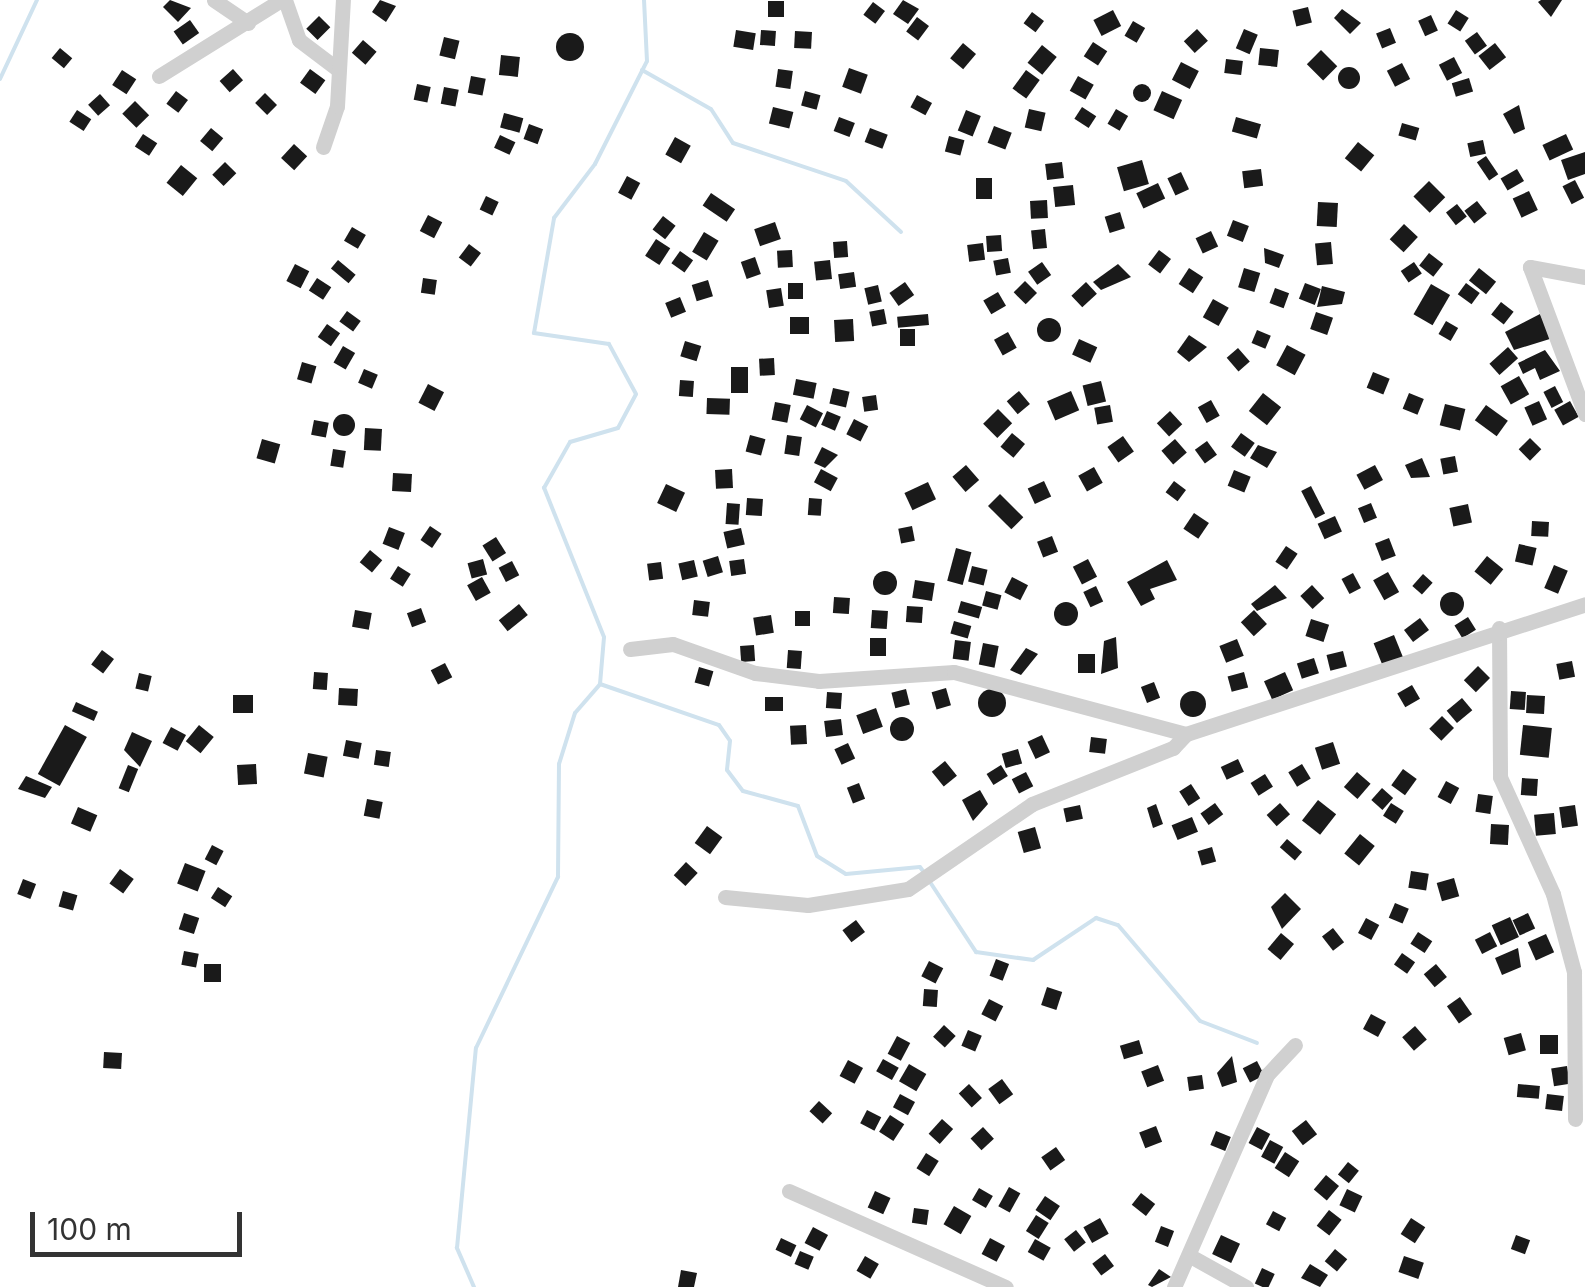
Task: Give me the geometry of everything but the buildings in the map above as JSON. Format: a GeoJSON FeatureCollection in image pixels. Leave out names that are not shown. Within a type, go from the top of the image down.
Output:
{"type":"FeatureCollection","features":[{"type":"Feature","properties":{"kind":"street"},"geometry":{"type":"LineString","coordinates":[[214,0],[248,23]]}},
{"type":"Feature","properties":{"kind":"street"},"geometry":{"type":"LineString","coordinates":[[159,76],[283,0],[299,40],[336,68]]}},
{"type":"Feature","properties":{"kind":"street"},"geometry":{"type":"LineString","coordinates":[[323,147],[338,106],[336,68],[343,0]]}},
{"type":"Feature","properties":{"kind":"street"},"geometry":{"type":"LineString","coordinates":[[1585,277],[1530,266],[1585,414]]}},
{"type":"Feature","properties":{"kind":"street"},"geometry":{"type":"LineString","coordinates":[[725,896],[808,905],[908,889],[1032,804],[1173,748],[1186,734],[1498,628],[1585,604]]}},
{"type":"Feature","properties":{"kind":"street"},"geometry":{"type":"LineString","coordinates":[[1498,628],[1500,777],[1553,894],[1574,972],[1575,1119]]}},
{"type":"Feature","properties":{"kind":"street"},"geometry":{"type":"LineString","coordinates":[[630,649],[673,644],[742,670],[819,682],[954,672],[1186,734]]}},
{"type":"Feature","properties":{"kind":"street"},"geometry":{"type":"LineString","coordinates":[[1174,1287],[1192,1257],[1266,1075],[1295,1046]]}},
{"type":"Feature","properties":{"kind":"street"},"geometry":{"type":"LineString","coordinates":[[788,1191],[1006,1287]]}},
{"type":"Feature","properties":{"kind":"street"},"geometry":{"type":"LineString","coordinates":[[1192,1257],[1246,1287]]}},
{"type":"Feature","properties":{"kind":"waterway"},"geometry":{"type":"LineString","coordinates":[[0,79],[37,0]]}},
{"type":"Feature","properties":{"kind":"waterway"},"geometry":{"type":"LineString","coordinates":[[474,1287],[457,1248],[476,1048],[558,877],[559,764],[575,713],[600,684],[604,637],[544,488],[570,442],[618,428],[636,394],[609,344],[534,333],[554,218],[595,164],[647,61],[644,0]]}},
{"type":"Feature","properties":{"kind":"waterway"},"geometry":{"type":"LineString","coordinates":[[642,70],[711,109],[733,143],[846,181],[901,232]]}},
{"type":"Feature","properties":{"kind":"waterway"},"geometry":{"type":"LineString","coordinates":[[600,684],[719,725],[730,741],[727,770],[743,791],[798,806],[817,856],[846,874],[920,867],[925,874]]}},
{"type":"Feature","properties":{"kind":"waterway"},"geometry":{"type":"LineString","coordinates":[[930,882],[976,952],[1033,960],[1096,918],[1118,925],[1200,1021],[1257,1043]]}}]}
